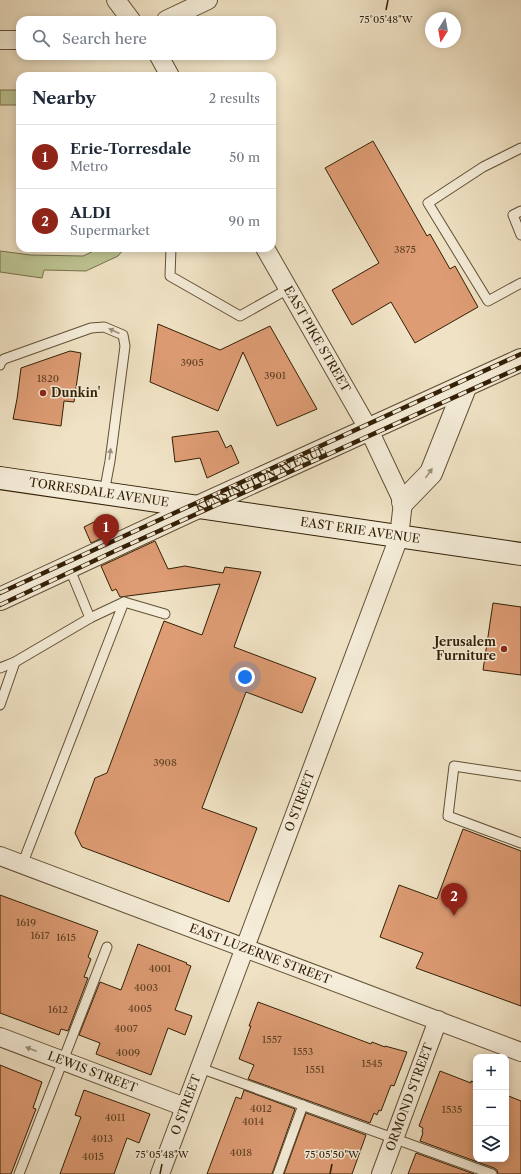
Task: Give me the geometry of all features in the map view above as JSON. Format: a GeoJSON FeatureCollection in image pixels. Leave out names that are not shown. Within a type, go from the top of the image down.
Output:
{"type":"FeatureCollection","features":[{"type":"Feature","properties":{"kind":"street"},"geometry":{"type":"LineString","coordinates":[[116,0],[128,16]]}},
{"type":"Feature","properties":{"kind":"street"},"geometry":{"type":"LineString","coordinates":[[174,16],[208,0]]}},
{"type":"Feature","properties":{"kind":"street"},"geometry":{"type":"LineString","coordinates":[[0,40],[16,40]]}},
{"type":"Feature","properties":{"kind":"street"},"geometry":{"type":"LineString","coordinates":[[161,60],[168,72]]}},
{"type":"Feature","properties":{"kind":"street","name":"EAST PIKE STREET"},"geometry":{"type":"LineString","coordinates":[[267,252],[369,430]]}},
{"type":"Feature","properties":{"kind":"street","name":"KENSINGTON AVENUE"},"geometry":{"type":"LineString","coordinates":[[0,599],[521,360]]}},
{"type":"Feature","properties":{"kind":"street"},"geometry":{"type":"LineString","coordinates":[[369,430],[403,502],[431,473],[466,385]]}},
{"type":"Feature","properties":{"kind":"street","name":"TORRESDALE AVENUE"},"geometry":{"type":"LineString","coordinates":[[0,478],[198,507]]}},
{"type":"Feature","properties":{"kind":"street","name":"O STREET"},"geometry":{"type":"LineString","coordinates":[[160,1174],[399,536],[403,502]]}},
{"type":"Feature","properties":{"kind":"street","name":"EAST ERIE AVENUE"},"geometry":{"type":"LineString","coordinates":[[198,507],[521,554]]}},
{"type":"Feature","properties":{"kind":"street","name":"EAST LUZERNE STREET"},"geometry":{"type":"LineString","coordinates":[[0,856],[521,1052]]}},
{"type":"Feature","properties":{"kind":"street","name":"ORMOND STREET"},"geometry":{"type":"LineString","coordinates":[[381,1174],[438,1020]]}},
{"type":"Feature","properties":{"kind":"street","name":"LEWIS STREET"},"geometry":{"type":"LineString","coordinates":[[0,1037],[185,1107]]}},
{"type":"Feature","properties":{"kind":"lane"},"geometry":{"type":"LineString","coordinates":[[521,148],[483,167],[428,203],[488,301],[521,283]]}},
{"type":"Feature","properties":{"kind":"lane"},"geometry":{"type":"LineString","coordinates":[[521,211],[513,215],[521,236]]}},
{"type":"Feature","properties":{"kind":"lane"},"geometry":{"type":"LineString","coordinates":[[171,252],[170,276],[240,316],[288,289]]}},
{"type":"Feature","properties":{"kind":"lane"},"geometry":{"type":"LineString","coordinates":[[0,365],[0,363],[4,360],[91,328],[104,327],[123,336],[125,346],[110,461],[104,493]]}},
{"type":"Feature","properties":{"kind":"lane"},"geometry":{"type":"LineString","coordinates":[[69,567],[90,618]]}},
{"type":"Feature","properties":{"kind":"lane"},"geometry":{"type":"LineString","coordinates":[[22,864],[124,602]]}},
{"type":"Feature","properties":{"kind":"lane"},"geometry":{"type":"LineString","coordinates":[[0,668],[15,662],[90,618],[124,602],[165,614]]}},
{"type":"Feature","properties":{"kind":"lane"},"geometry":{"type":"LineString","coordinates":[[0,705],[15,662]]}},
{"type":"Feature","properties":{"kind":"lane"},"geometry":{"type":"LineString","coordinates":[[521,776],[454,766],[448,816],[521,843]]}},
{"type":"Feature","properties":{"kind":"lane"},"geometry":{"type":"LineString","coordinates":[[19,1174],[107,947]]}},
{"type":"Feature","properties":{"kind":"lane"},"geometry":{"type":"LineString","coordinates":[[200,1068],[394,1139],[473,1171],[492,1174]]}},
{"type":"Feature","properties":{"kind":"lane"},"geometry":{"type":"LineString","coordinates":[[278,1174],[303,1105]]}},
{"type":"Feature","properties":{"kind":"green space"},"geometry":{"type":"Polygon","coordinates":[[[0,90],[16,90],[16,105],[0,105],[0,90]]]}},
{"type":"Feature","properties":{"kind":"green space"},"geometry":{"type":"Polygon","coordinates":[[[0,251],[31,255],[83,256],[92,252],[122,252],[118,256],[86,271],[44,270],[42,278],[0,272],[0,251]]]}},
{"type":"Feature","properties":{"kind":"building"},"geometry":{"type":"Polygon","coordinates":[[[373,141],[427,236],[430,234],[450,269],[455,266],[478,307],[415,343],[391,302],[352,325],[332,290],[379,263],[325,168],[373,141]]]}},
{"type":"Feature","properties":{"kind":"building"},"geometry":{"type":"Polygon","coordinates":[[[158,324],[220,350],[270,326],[317,409],[277,426],[243,352],[218,411],[150,382],[158,324]]]}},
{"type":"Feature","properties":{"kind":"building"},"geometry":{"type":"Polygon","coordinates":[[[70,351],[81,353],[74,402],[64,401],[61,426],[13,419],[21,368],[70,351]]]}},
{"type":"Feature","properties":{"kind":"building"},"geometry":{"type":"Polygon","coordinates":[[[218,431],[226,448],[231,445],[239,463],[207,478],[200,458],[175,462],[172,437],[218,431]]]}},
{"type":"Feature","properties":{"kind":"building"},"geometry":{"type":"Polygon","coordinates":[[[104,517],[111,534],[91,543],[84,527],[104,517]]]}},
{"type":"Feature","properties":{"kind":"building"},"geometry":{"type":"Polygon","coordinates":[[[155,541],[168,569],[185,566],[223,573],[225,567],[261,572],[234,647],[316,678],[302,713],[246,692],[202,808],[257,828],[229,902],[82,847],[75,833],[95,778],[107,773],[164,621],[202,635],[220,584],[120,597],[116,589],[112,591],[101,566],[155,541]]]}},
{"type":"Feature","properties":{"kind":"building","name":"Jerusalem Furniture"},"geometry":{"type":"Polygon","coordinates":[[[493,603],[521,607],[521,675],[483,670],[493,603]]]}},
{"type":"Feature","properties":{"kind":"building"},"geometry":{"type":"Polygon","coordinates":[[[463,829],[521,851],[521,1006],[416,968],[423,953],[380,937],[399,885],[437,899],[463,829]]]}},
{"type":"Feature","properties":{"kind":"building"},"geometry":{"type":"Polygon","coordinates":[[[0,895],[98,931],[88,957],[91,959],[84,977],[88,978],[68,1031],[61,1029],[59,1035],[0,1013],[0,895]]]}},
{"type":"Feature","properties":{"kind":"building"},"geometry":{"type":"Polygon","coordinates":[[[138,944],[187,963],[186,964],[191,966],[175,1010],[192,1016],[185,1035],[168,1028],[151,1075],[96,1054],[100,1043],[79,1035],[100,982],[121,990],[138,944]]]}},
{"type":"Feature","properties":{"kind":"building"},"geometry":{"type":"Polygon","coordinates":[[[258,1002],[371,1044],[372,1042],[385,1047],[407,1052],[394,1086],[391,1085],[381,1111],[379,1110],[377,1115],[374,1113],[370,1123],[248,1079],[254,1065],[239,1059],[258,1002]]]}},
{"type":"Feature","properties":{"kind":"building"},"geometry":{"type":"Polygon","coordinates":[[[0,1065],[42,1082],[33,1108],[36,1109],[11,1174],[0,1174],[0,1065]]]}},
{"type":"Feature","properties":{"kind":"building"},"geometry":{"type":"Polygon","coordinates":[[[440,1071],[471,1083],[471,1081],[473,1082],[473,1160],[420,1141],[423,1128],[419,1126],[440,1071]]]}},
{"type":"Feature","properties":{"kind":"building"},"geometry":{"type":"Polygon","coordinates":[[[84,1090],[150,1114],[139,1143],[127,1138],[114,1174],[60,1174],[81,1117],[75,1115],[84,1090]]]}},
{"type":"Feature","properties":{"kind":"building"},"geometry":{"type":"Polygon","coordinates":[[[244,1090],[295,1109],[272,1174],[207,1174],[236,1097],[241,1099],[244,1090]]]}},
{"type":"Feature","properties":{"kind":"building"},"geometry":{"type":"Polygon","coordinates":[[[509,1096],[521,1101],[521,1174],[498,1174],[497,1170],[478,1162],[509,1162],[509,1096]]]}},
{"type":"Feature","properties":{"kind":"building"},"geometry":{"type":"Polygon","coordinates":[[[306,1113],[366,1135],[352,1174],[284,1174],[306,1113]]]}},
{"type":"Feature","properties":{"kind":"building"},"geometry":{"type":"Polygon","coordinates":[[[416,1153],[474,1174],[408,1174],[416,1153]]]}},
{"type":"Feature","properties":{"kind":"railway"},"geometry":{"type":"LineString","coordinates":[[0,593],[521,354]]}},
{"type":"Feature","properties":{"kind":"railway"},"geometry":{"type":"LineString","coordinates":[[0,605],[117,550],[521,367]]}},
{"type":"Feature","properties":{"kind":"place","name":"Dunkin'"},"geometry":{"type":"Point","coordinates":[43,393]}},
{"type":"Feature","properties":{"kind":"place","name":"Erie-Torresdale"},"geometry":{"type":"Point","coordinates":[106,547]}},
{"type":"Feature","properties":{"kind":"place","name":"Jerusalem Furniture"},"geometry":{"type":"Point","coordinates":[504,649]}},
{"type":"Feature","properties":{"kind":"place","name":"ALDI"},"geometry":{"type":"Point","coordinates":[454,916]}}]}
